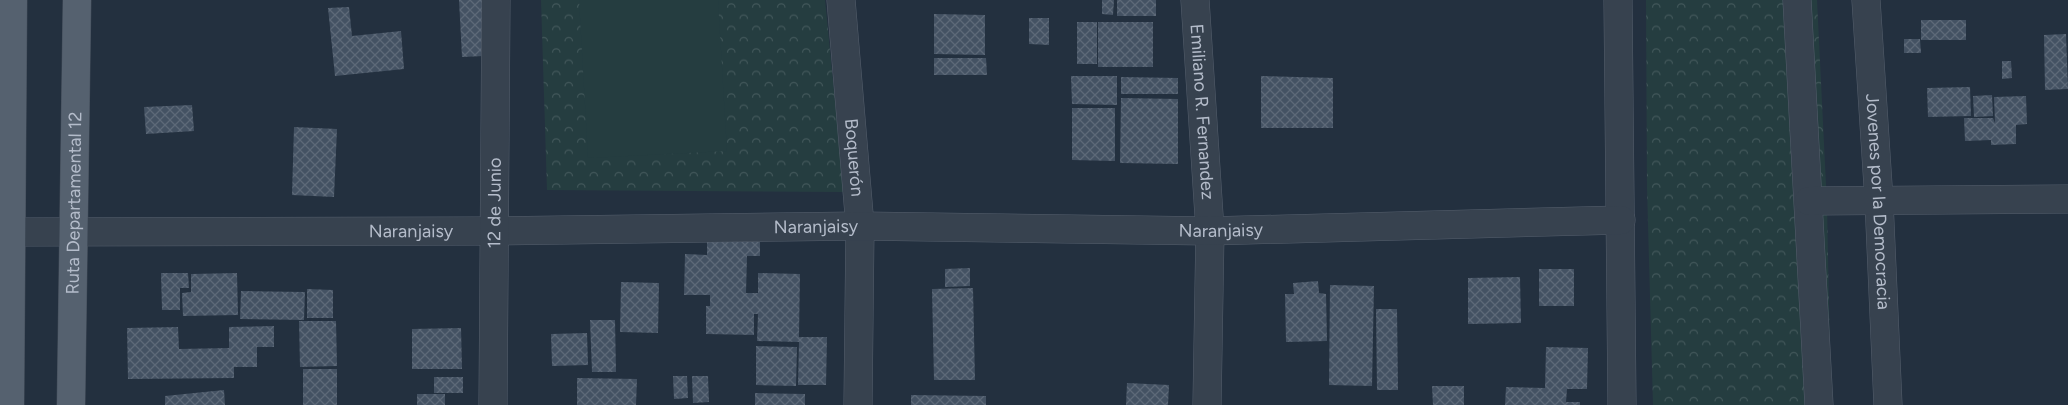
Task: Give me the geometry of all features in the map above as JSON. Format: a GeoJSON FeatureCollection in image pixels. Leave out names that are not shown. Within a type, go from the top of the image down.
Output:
{"type":"FeatureCollection","features":[{"type":"Feature","properties":{"kind":"main road"},"geometry":{"type":"LineString","coordinates":[[10,405],[13,0]]}},
{"type":"Feature","properties":{"kind":"main road","name":"Ruta Departamental 12"},"geometry":{"type":"LineString","coordinates":[[70,405],[77,0]]}},
{"type":"Feature","properties":{"kind":"street","name":"12 de Junio"},"geometry":{"type":"LineString","coordinates":[[493,405],[496,0]]}},
{"type":"Feature","properties":{"kind":"street","name":"Boquerón"},"geometry":{"type":"LineString","coordinates":[[841,0],[860,226],[858,405]]}},
{"type":"Feature","properties":{"kind":"street","name":"Emiliano R. Fernandez"},"geometry":{"type":"LineString","coordinates":[[1195,0],[1210,231],[1207,405]]}},
{"type":"Feature","properties":{"kind":"street"},"geometry":{"type":"LineString","coordinates":[[1618,0],[1622,405]]}},
{"type":"Feature","properties":{"kind":"street"},"geometry":{"type":"LineString","coordinates":[[1797,0],[1819,405]]}},
{"type":"Feature","properties":{"kind":"street","name":"Jovenes por la Democracia"},"geometry":{"type":"LineString","coordinates":[[1866,0],[1879,201],[1888,405]]}},
{"type":"Feature","properties":{"kind":"street"},"geometry":{"type":"LineString","coordinates":[[1809,201],[2068,199]]}},
{"type":"Feature","properties":{"kind":"street","name":"Naranjaisy"},"geometry":{"type":"LineString","coordinates":[[10,232],[494,232],[860,226],[1210,231],[1621,220]]}},
{"type":"Feature","properties":{"kind":"green space"},"geometry":{"type":"Polygon","coordinates":[[[541,0],[825,0],[844,192],[547,190],[541,0]]]}},
{"type":"Feature","properties":{"kind":"green space"},"geometry":{"type":"Polygon","coordinates":[[[579,0],[718,0],[727,151],[588,158],[579,0]]]}},
{"type":"Feature","properties":{"kind":"green space"},"geometry":{"type":"Polygon","coordinates":[[[1646,0],[1817,0],[1827,206],[1831,405],[1653,405],[1647,187],[1646,0]]]}},
{"type":"Feature","properties":{"kind":"building"},"geometry":{"type":"Polygon","coordinates":[[[459,0],[482,0],[484,56],[462,57],[459,0]]]}},
{"type":"Feature","properties":{"kind":"building"},"geometry":{"type":"Polygon","coordinates":[[[1102,0],[1114,0],[1113,15],[1102,14],[1102,0]]]}},
{"type":"Feature","properties":{"kind":"building"},"geometry":{"type":"Polygon","coordinates":[[[1117,0],[1156,0],[1156,16],[1117,16],[1117,0]]]}},
{"type":"Feature","properties":{"kind":"building"},"geometry":{"type":"Polygon","coordinates":[[[349,7],[352,36],[401,31],[404,69],[335,76],[328,8],[349,7]]]}},
{"type":"Feature","properties":{"kind":"building"},"geometry":{"type":"Polygon","coordinates":[[[934,14],[985,15],[985,55],[934,54],[934,14]]]}},
{"type":"Feature","properties":{"kind":"building"},"geometry":{"type":"Polygon","coordinates":[[[1029,18],[1049,18],[1049,45],[1029,44],[1029,18]]]}},
{"type":"Feature","properties":{"kind":"building"},"geometry":{"type":"Polygon","coordinates":[[[1921,20],[1966,20],[1966,40],[1921,40],[1921,20]]]}},
{"type":"Feature","properties":{"kind":"building"},"geometry":{"type":"Polygon","coordinates":[[[1077,22],[1097,22],[1097,64],[1077,64],[1077,22]]]}},
{"type":"Feature","properties":{"kind":"building"},"geometry":{"type":"Polygon","coordinates":[[[1098,22],[1153,22],[1153,67],[1098,67],[1098,22]]]}},
{"type":"Feature","properties":{"kind":"building"},"geometry":{"type":"Polygon","coordinates":[[[2066,34],[2068,89],[2045,90],[2044,35],[2066,34]]]}},
{"type":"Feature","properties":{"kind":"building"},"geometry":{"type":"Polygon","coordinates":[[[1904,39],[1920,39],[1921,53],[1904,53],[1904,39]]]}},
{"type":"Feature","properties":{"kind":"building"},"geometry":{"type":"Polygon","coordinates":[[[934,58],[986,58],[987,75],[934,75],[934,58]]]}},
{"type":"Feature","properties":{"kind":"building"},"geometry":{"type":"Polygon","coordinates":[[[2002,61],[2011,61],[2012,78],[2002,79],[2002,61]]]}},
{"type":"Feature","properties":{"kind":"building"},"geometry":{"type":"Polygon","coordinates":[[[1071,76],[1117,76],[1117,105],[1072,104],[1071,76]]]}},
{"type":"Feature","properties":{"kind":"building"},"geometry":{"type":"Polygon","coordinates":[[[1261,76],[1333,78],[1333,128],[1261,128],[1261,76]]]}},
{"type":"Feature","properties":{"kind":"building"},"geometry":{"type":"Polygon","coordinates":[[[1121,77],[1178,78],[1178,94],[1121,94],[1121,77]]]}},
{"type":"Feature","properties":{"kind":"building"},"geometry":{"type":"Polygon","coordinates":[[[1970,87],[1971,116],[1928,117],[1927,88],[1970,87]]]}},
{"type":"Feature","properties":{"kind":"building"},"geometry":{"type":"Polygon","coordinates":[[[1992,95],[1993,116],[1974,117],[1973,96],[1992,95]]]}},
{"type":"Feature","properties":{"kind":"building"},"geometry":{"type":"Polygon","coordinates":[[[2026,96],[2027,124],[2016,125],[2016,144],[1991,145],[1991,140],[1965,141],[1964,118],[1993,118],[1995,123],[1994,97],[2026,96]]]}},
{"type":"Feature","properties":{"kind":"building"},"geometry":{"type":"Polygon","coordinates":[[[1121,98],[1178,99],[1178,164],[1120,163],[1121,98]]]}},
{"type":"Feature","properties":{"kind":"building"},"geometry":{"type":"Polygon","coordinates":[[[192,105],[194,131],[146,134],[144,107],[192,105]]]}},
{"type":"Feature","properties":{"kind":"building"},"geometry":{"type":"Polygon","coordinates":[[[1072,108],[1115,108],[1115,161],[1072,160],[1072,108]]]}},
{"type":"Feature","properties":{"kind":"building"},"geometry":{"type":"Polygon","coordinates":[[[294,127],[337,129],[334,197],[292,195],[294,127]]]}},
{"type":"Feature","properties":{"kind":"building"},"geometry":{"type":"Polygon","coordinates":[[[707,241],[760,242],[760,256],[747,256],[746,293],[758,293],[758,273],[800,274],[799,337],[827,337],[826,385],[798,385],[799,342],[757,341],[758,314],[754,314],[754,335],[706,334],[706,306],[710,306],[710,295],[684,295],[685,254],[707,255],[707,241]]]}},
{"type":"Feature","properties":{"kind":"building"},"geometry":{"type":"Polygon","coordinates":[[[970,268],[970,286],[945,287],[945,269],[970,268]]]}},
{"type":"Feature","properties":{"kind":"building"},"geometry":{"type":"Polygon","coordinates":[[[1539,269],[1574,269],[1574,306],[1539,306],[1539,269]]]}},
{"type":"Feature","properties":{"kind":"building"},"geometry":{"type":"Polygon","coordinates":[[[161,273],[188,273],[189,288],[180,288],[180,310],[162,310],[161,273]]]}},
{"type":"Feature","properties":{"kind":"building"},"geometry":{"type":"Polygon","coordinates":[[[237,273],[238,315],[183,316],[182,293],[191,292],[191,274],[237,273]]]}},
{"type":"Feature","properties":{"kind":"building"},"geometry":{"type":"Polygon","coordinates":[[[1520,277],[1521,323],[1468,324],[1468,278],[1520,277]]]}},
{"type":"Feature","properties":{"kind":"building"},"geometry":{"type":"Polygon","coordinates":[[[1318,281],[1319,293],[1326,294],[1327,341],[1286,342],[1285,294],[1294,294],[1293,283],[1318,281]]]}},
{"type":"Feature","properties":{"kind":"building"},"geometry":{"type":"Polygon","coordinates":[[[621,282],[659,283],[658,333],[620,332],[621,282]]]}},
{"type":"Feature","properties":{"kind":"building"},"geometry":{"type":"Polygon","coordinates":[[[1330,285],[1374,286],[1372,386],[1329,385],[1330,285]]]}},
{"type":"Feature","properties":{"kind":"building"},"geometry":{"type":"Polygon","coordinates":[[[973,288],[975,380],[934,380],[932,289],[973,288]]]}},
{"type":"Feature","properties":{"kind":"building"},"geometry":{"type":"Polygon","coordinates":[[[307,289],[333,290],[333,318],[307,318],[307,289]]]}},
{"type":"Feature","properties":{"kind":"building"},"geometry":{"type":"Polygon","coordinates":[[[241,291],[305,292],[304,320],[240,319],[241,291]]]}},
{"type":"Feature","properties":{"kind":"building"},"geometry":{"type":"Polygon","coordinates":[[[1376,309],[1397,309],[1398,390],[1377,390],[1376,309]]]}},
{"type":"Feature","properties":{"kind":"building"},"geometry":{"type":"Polygon","coordinates":[[[590,320],[615,320],[616,372],[592,372],[590,320]]]}},
{"type":"Feature","properties":{"kind":"building"},"geometry":{"type":"Polygon","coordinates":[[[299,321],[336,321],[337,366],[300,367],[299,321]]]}},
{"type":"Feature","properties":{"kind":"building"},"geometry":{"type":"Polygon","coordinates":[[[274,326],[274,347],[257,347],[257,367],[234,367],[234,378],[128,379],[127,328],[178,327],[179,349],[229,348],[229,327],[274,326]]]}},
{"type":"Feature","properties":{"kind":"building"},"geometry":{"type":"Polygon","coordinates":[[[461,328],[462,369],[412,369],[412,329],[461,328]]]}},
{"type":"Feature","properties":{"kind":"building"},"geometry":{"type":"Polygon","coordinates":[[[587,333],[588,365],[552,366],[551,334],[587,333]]]}},
{"type":"Feature","properties":{"kind":"building"},"geometry":{"type":"Polygon","coordinates":[[[756,346],[797,347],[796,386],[756,385],[756,346]]]}},
{"type":"Feature","properties":{"kind":"building"},"geometry":{"type":"Polygon","coordinates":[[[1546,347],[1588,348],[1587,389],[1567,389],[1566,402],[1580,402],[1580,405],[1505,405],[1506,387],[1545,388],[1546,347]]]}},
{"type":"Feature","properties":{"kind":"building"},"geometry":{"type":"Polygon","coordinates":[[[303,369],[337,369],[337,405],[303,405],[303,369]]]}},
{"type":"Feature","properties":{"kind":"building"},"geometry":{"type":"Polygon","coordinates":[[[673,376],[687,376],[688,398],[674,399],[673,376]]]}},
{"type":"Feature","properties":{"kind":"building"},"geometry":{"type":"Polygon","coordinates":[[[692,376],[708,376],[709,402],[693,403],[692,376]]]}},
{"type":"Feature","properties":{"kind":"building"},"geometry":{"type":"Polygon","coordinates":[[[434,377],[463,377],[463,393],[434,393],[434,377]]]}},
{"type":"Feature","properties":{"kind":"building"},"geometry":{"type":"Polygon","coordinates":[[[577,378],[637,379],[636,405],[577,405],[577,378]]]}},
{"type":"Feature","properties":{"kind":"building"},"geometry":{"type":"Polygon","coordinates":[[[1127,383],[1169,385],[1168,405],[1126,405],[1127,383]]]}},
{"type":"Feature","properties":{"kind":"building"},"geometry":{"type":"Polygon","coordinates":[[[1432,386],[1464,386],[1464,405],[1433,405],[1432,386]]]}},
{"type":"Feature","properties":{"kind":"building"},"geometry":{"type":"Polygon","coordinates":[[[224,390],[225,405],[165,405],[165,396],[224,390]]]}},
{"type":"Feature","properties":{"kind":"building"},"geometry":{"type":"Polygon","coordinates":[[[755,393],[805,394],[805,405],[755,405],[755,393]]]}},
{"type":"Feature","properties":{"kind":"building"},"geometry":{"type":"Polygon","coordinates":[[[417,394],[445,394],[445,405],[417,405],[417,394]]]}},
{"type":"Feature","properties":{"kind":"building"},"geometry":{"type":"Polygon","coordinates":[[[911,395],[986,396],[986,405],[911,405],[911,395]]]}}]}
